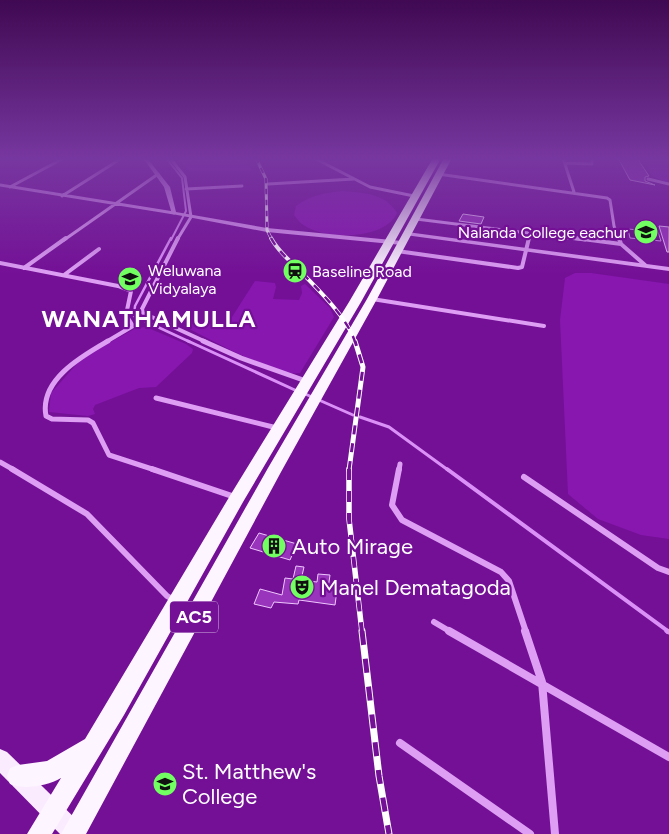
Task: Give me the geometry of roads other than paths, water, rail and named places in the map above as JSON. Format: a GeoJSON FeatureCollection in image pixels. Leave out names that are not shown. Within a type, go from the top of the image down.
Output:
{"type":"FeatureCollection","features":[{"type":"Feature","properties":{"kind":"highway","name":"AC5"},"geometry":{"type":"LineString","coordinates":[[74,833],[413,197]]}},
{"type":"Feature","properties":{"kind":"highway","name":"AC5"},"geometry":{"type":"LineString","coordinates":[[39,834],[178,603],[278,428],[308,393],[372,299],[427,197]]}},
{"type":"Feature","properties":{"kind":"highway"},"geometry":{"type":"LineString","coordinates":[[18,776],[50,772],[94,745]]}},
{"type":"Feature","properties":{"kind":"main road"},"geometry":{"type":"LineString","coordinates":[[0,759],[74,833]]}},
{"type":"Feature","properties":{"kind":"street"},"geometry":{"type":"LineString","coordinates":[[68,197],[176,213],[267,230],[388,242],[527,248],[669,269]]}},
{"type":"Feature","properties":{"kind":"street"},"geometry":{"type":"LineString","coordinates":[[24,268],[124,197]]}},
{"type":"Feature","properties":{"kind":"street"},"geometry":{"type":"LineString","coordinates":[[170,197],[176,213]]}},
{"type":"Feature","properties":{"kind":"street"},"geometry":{"type":"LineString","coordinates":[[187,197],[189,216],[146,300],[142,309],[143,313],[241,358],[308,393]]}},
{"type":"Feature","properties":{"kind":"street"},"geometry":{"type":"LineString","coordinates":[[602,197],[610,200],[614,226],[621,244],[645,265]]}},
{"type":"Feature","properties":{"kind":"street"},"geometry":{"type":"LineString","coordinates":[[416,219],[621,244]]}},
{"type":"Feature","properties":{"kind":"street"},"geometry":{"type":"LineString","coordinates":[[402,242],[518,268],[522,267],[530,233]]}},
{"type":"Feature","properties":{"kind":"street"},"geometry":{"type":"LineString","coordinates":[[64,275],[99,249]]}},
{"type":"Feature","properties":{"kind":"street"},"geometry":{"type":"LineString","coordinates":[[0,263],[118,286],[131,291],[126,315],[133,326],[71,364],[46,395],[44,410],[46,416],[52,419],[88,420],[93,423],[108,455],[237,498]]}},
{"type":"Feature","properties":{"kind":"street"},"geometry":{"type":"LineString","coordinates":[[372,299],[544,326]]}},
{"type":"Feature","properties":{"kind":"street"},"geometry":{"type":"LineString","coordinates":[[156,398],[278,428]]}},
{"type":"Feature","properties":{"kind":"street"},"geometry":{"type":"LineString","coordinates":[[0,462],[87,514],[167,596],[178,603]]}},
{"type":"Feature","properties":{"kind":"street"},"geometry":{"type":"LineString","coordinates":[[400,464],[392,505],[402,520],[501,572],[510,581],[542,682],[554,834]]}},
{"type":"Feature","properties":{"kind":"street"},"geometry":{"type":"LineString","coordinates":[[524,477],[658,568],[669,572]]}},
{"type":"Feature","properties":{"kind":"street"},"geometry":{"type":"LineString","coordinates":[[434,622],[542,682],[669,757]]}},
{"type":"Feature","properties":{"kind":"street"},"geometry":{"type":"LineString","coordinates":[[400,743],[530,834]]}},
{"type":"Feature","properties":{"kind":"waterway"},"geometry":{"type":"LineString","coordinates":[[171,240],[186,211],[184,197]]}},
{"type":"Feature","properties":{"kind":"waterway"},"geometry":{"type":"LineString","coordinates":[[171,238],[135,306],[134,316],[190,342]]}},
{"type":"Feature","properties":{"kind":"waterway"},"geometry":{"type":"LineString","coordinates":[[188,341],[297,391]]}},
{"type":"Feature","properties":{"kind":"waterway"},"geometry":{"type":"LineString","coordinates":[[303,393],[353,415]]}},
{"type":"Feature","properties":{"kind":"waterway"},"geometry":{"type":"LineString","coordinates":[[360,417],[389,427],[448,470]]}},
{"type":"Feature","properties":{"kind":"waterway"},"geometry":{"type":"LineString","coordinates":[[447,469],[669,632],[667,631]]}},
{"type":"Feature","properties":{"kind":"railway"},"geometry":{"type":"LineString","coordinates":[[266,197],[267,230],[271,238]]}},
{"type":"Feature","properties":{"kind":"railway"},"geometry":{"type":"LineString","coordinates":[[271,238],[280,251],[338,313],[346,323],[355,342]]}},
{"type":"Feature","properties":{"kind":"railway"},"geometry":{"type":"LineString","coordinates":[[349,470],[363,367],[355,341]]}},
{"type":"Feature","properties":{"kind":"railway"},"geometry":{"type":"LineString","coordinates":[[349,470],[349,519],[362,632]]}},
{"type":"Feature","properties":{"kind":"railway"},"geometry":{"type":"LineString","coordinates":[[362,631],[379,776],[389,834]]}},
{"type":"Feature","properties":{"kind":"place","name":"Nalanda College eachur"},"geometry":{"type":"Point","coordinates":[646,232]}},
{"type":"Feature","properties":{"kind":"place","name":"Baseline Road"},"geometry":{"type":"Point","coordinates":[295,271]}},
{"type":"Feature","properties":{"kind":"place","name":"Weluwana Vidyalaya"},"geometry":{"type":"Point","coordinates":[130,279]}},
{"type":"Feature","properties":{"kind":"place","name":"Auto Mirage"},"geometry":{"type":"Point","coordinates":[274,546]}},
{"type":"Feature","properties":{"kind":"place","name":"Manel Dematagoda"},"geometry":{"type":"Point","coordinates":[302,587]}},
{"type":"Feature","properties":{"kind":"place","name":"St. Matthew's College"},"geometry":{"type":"Point","coordinates":[165,784]}},
{"type":"Feature","properties":{"kind":"district","name":"WANATHAMULLA"},"geometry":{"type":"Point","coordinates":[149,319]}}]}
